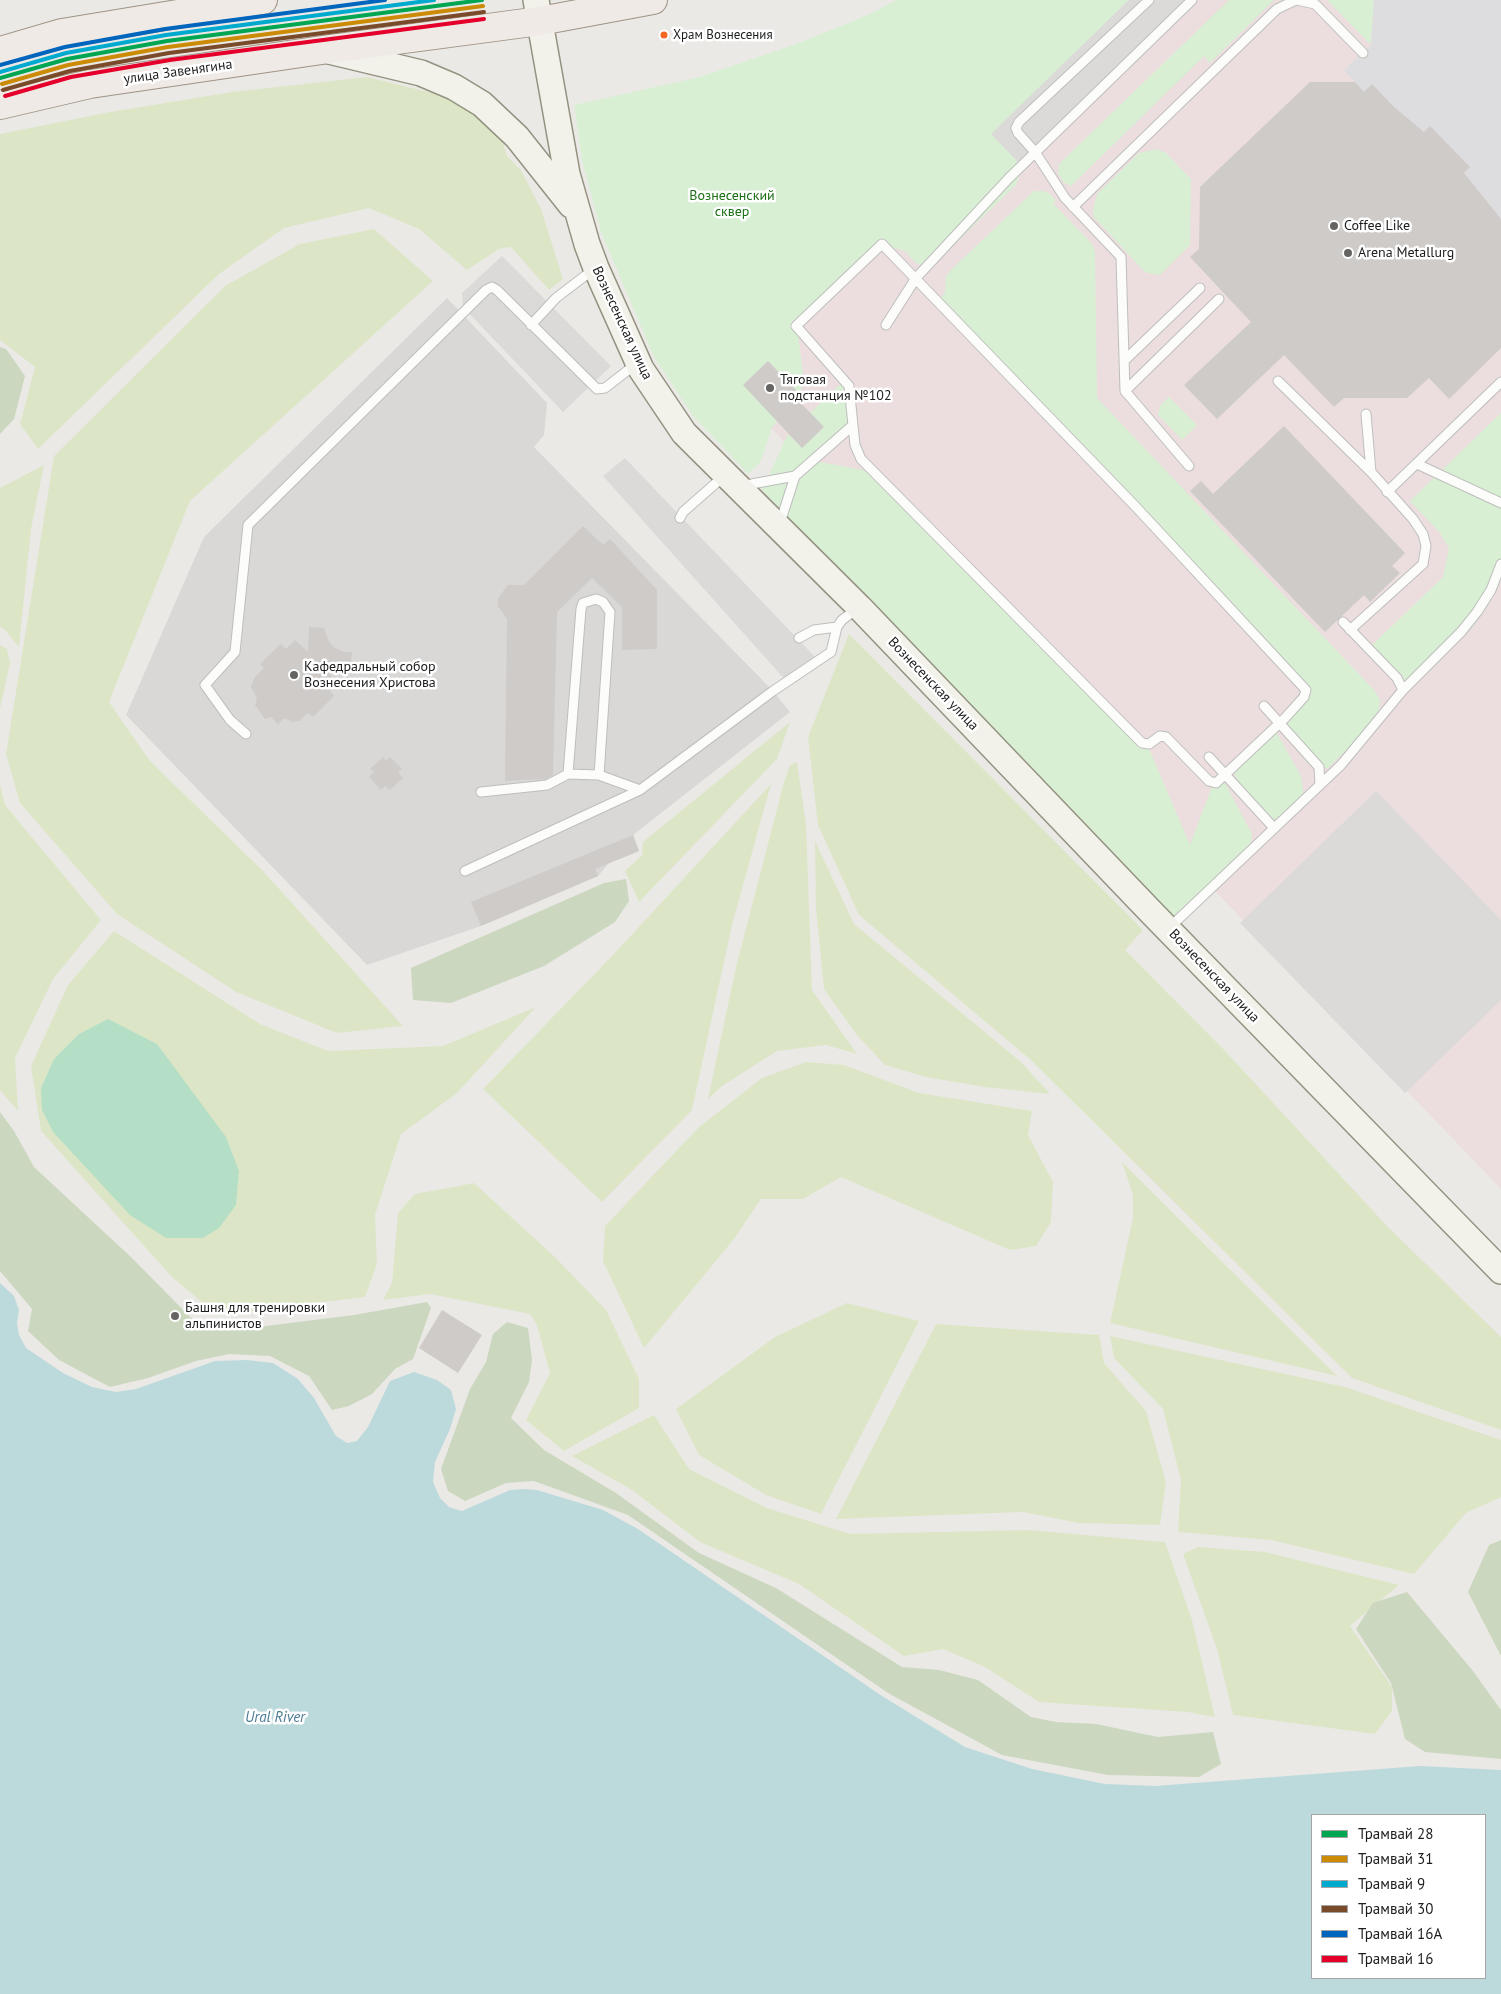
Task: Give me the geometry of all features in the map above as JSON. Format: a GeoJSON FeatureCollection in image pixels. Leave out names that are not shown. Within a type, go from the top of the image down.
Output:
{"type":"FeatureCollection","features":[{"type":"Feature","properties":{"kind":"main road"},"geometry":{"type":"LineString","coordinates":[[0,51],[62,33],[263,0]]}},
{"type":"Feature","properties":{"kind":"main road","name":"улица Завенягина"},"geometry":{"type":"LineString","coordinates":[[0,105],[90,84],[322,50],[538,10],[653,0]]}},
{"type":"Feature","properties":{"kind":"main road","name":"Вознесенская улица"},"geometry":{"type":"LineString","coordinates":[[538,10],[567,174],[596,268],[638,362],[661,402],[684,433],[859,608],[1501,1271]]}},
{"type":"Feature","properties":{"kind":"main road"},"geometry":{"type":"LineString","coordinates":[[322,50],[421,73],[454,88],[482,104],[517,136],[579,216]]}},
{"type":"Feature","properties":{"kind":"lane"},"geometry":{"type":"LineString","coordinates":[[1149,0],[1019,122],[1017,131],[1035,152],[1073,207],[1122,259],[1125,391],[1188,466]]}},
{"type":"Feature","properties":{"kind":"lane"},"geometry":{"type":"LineString","coordinates":[[886,325],[916,278],[1035,152],[1192,0]]}},
{"type":"Feature","properties":{"kind":"lane"},"geometry":{"type":"LineString","coordinates":[[1073,207],[1277,9],[1296,0],[1315,4],[1363,53]]}},
{"type":"Feature","properties":{"kind":"lane"},"geometry":{"type":"LineString","coordinates":[[880,245],[885,246],[946,313],[1136,507],[1304,687],[1306,692],[1304,697],[1280,723],[1216,783],[1211,783],[1166,737],[1160,736],[1150,744],[1142,743],[872,472],[861,459],[855,445],[852,426],[850,392],[846,380],[796,326],[880,245]]}},
{"type":"Feature","properties":{"kind":"lane"},"geometry":{"type":"LineString","coordinates":[[530,325],[556,298],[596,268]]}},
{"type":"Feature","properties":{"kind":"lane"},"geometry":{"type":"LineString","coordinates":[[246,734],[230,720],[205,685],[235,652],[248,525],[486,290],[492,287],[497,290],[530,325],[597,389],[605,388],[638,362]]}},
{"type":"Feature","properties":{"kind":"lane"},"geometry":{"type":"LineString","coordinates":[[1124,360],[1200,288]]}},
{"type":"Feature","properties":{"kind":"lane"},"geometry":{"type":"LineString","coordinates":[[1125,391],[1219,299]]}},
{"type":"Feature","properties":{"kind":"lane"},"geometry":{"type":"LineString","coordinates":[[1278,381],[1371,472],[1413,519],[1423,534],[1426,546],[1423,564],[1350,630]]}},
{"type":"Feature","properties":{"kind":"lane"},"geometry":{"type":"LineString","coordinates":[[1387,492],[1501,382]]}},
{"type":"Feature","properties":{"kind":"lane"},"geometry":{"type":"LineString","coordinates":[[1366,414],[1371,472]]}},
{"type":"Feature","properties":{"kind":"lane"},"geometry":{"type":"LineString","coordinates":[[778,528],[795,476],[852,426]]}},
{"type":"Feature","properties":{"kind":"lane"},"geometry":{"type":"LineString","coordinates":[[1417,464],[1501,503]]}},
{"type":"Feature","properties":{"kind":"lane"},"geometry":{"type":"LineString","coordinates":[[680,518],[683,512],[730,481],[795,476]]}},
{"type":"Feature","properties":{"kind":"lane"},"geometry":{"type":"LineString","coordinates":[[1168,929],[1341,765],[1403,690],[1461,632],[1477,612],[1491,590],[1501,564]]}},
{"type":"Feature","properties":{"kind":"lane"},"geometry":{"type":"LineString","coordinates":[[568,774],[581,609],[582,603],[596,599],[603,602],[610,612],[599,775]]}},
{"type":"Feature","properties":{"kind":"lane"},"geometry":{"type":"LineString","coordinates":[[465,871],[640,790],[773,691],[831,652],[836,626],[859,608]]}},
{"type":"Feature","properties":{"kind":"lane"},"geometry":{"type":"LineString","coordinates":[[1343,622],[1397,678],[1403,690]]}},
{"type":"Feature","properties":{"kind":"lane"},"geometry":{"type":"LineString","coordinates":[[799,638],[814,630],[836,626]]}},
{"type":"Feature","properties":{"kind":"lane"},"geometry":{"type":"LineString","coordinates":[[1264,706],[1319,767],[1320,785]]}},
{"type":"Feature","properties":{"kind":"lane"},"geometry":{"type":"LineString","coordinates":[[1209,757],[1274,828]]}},
{"type":"Feature","properties":{"kind":"lane"},"geometry":{"type":"LineString","coordinates":[[481,792],[547,785],[568,774],[599,775],[640,790]]}},
{"type":"Feature","properties":{"kind":"shaded area"},"geometry":{"type":"Polygon","coordinates":[[[1076,0],[1491,0],[1501,11],[1501,1189],[720,375],[1076,0]]]}},
{"type":"Feature","properties":{"kind":"shaded area"},"geometry":{"type":"Polygon","coordinates":[[[1129,0],[1194,0],[1023,167],[991,134],[1129,0]]]}},
{"type":"Feature","properties":{"kind":"shaded area"},"geometry":{"type":"Polygon","coordinates":[[[1374,0],[1501,0],[1501,219],[1464,173],[1470,167],[1430,127],[1424,132],[1364,92],[1344,70],[1371,45],[1374,0]]]}},
{"type":"Feature","properties":{"kind":"shaded area"},"geometry":{"type":"Polygon","coordinates":[[[502,256],[611,366],[563,412],[463,307],[462,293],[502,256]]]}},
{"type":"Feature","properties":{"kind":"shaded area"},"geometry":{"type":"Polygon","coordinates":[[[447,298],[547,403],[544,435],[534,447],[773,691],[790,712],[633,835],[639,851],[609,863],[598,876],[481,926],[367,965],[126,715],[204,537],[447,298]]]}},
{"type":"Feature","properties":{"kind":"shaded area"},"geometry":{"type":"Polygon","coordinates":[[[625,458],[815,657],[788,683],[603,476],[625,458]]]}},
{"type":"Feature","properties":{"kind":"shaded area"},"geometry":{"type":"Polygon","coordinates":[[[1376,791],[1501,920],[1501,1000],[1405,1093],[1240,923],[1376,791]]]}},
{"type":"Feature","properties":{"kind":"green space","name":"Вознесенский cквер"},"geometry":{"type":"Polygon","coordinates":[[[897,0],[1129,0],[992,134],[1019,162],[1021,170],[1016,185],[937,261],[927,266],[916,263],[905,251],[882,244],[797,326],[803,374],[800,396],[771,429],[763,456],[758,465],[748,474],[693,416],[654,357],[601,232],[582,160],[574,105],[700,77],[799,43],[868,15],[897,0]]]}},
{"type":"Feature","properties":{"kind":"green space"},"geometry":{"type":"Polygon","coordinates":[[[1229,0],[1274,0],[1210,63],[1204,56],[1071,186],[1063,182],[1058,173],[1059,164],[1229,0]]]}},
{"type":"Feature","properties":{"kind":"green space"},"geometry":{"type":"Polygon","coordinates":[[[1374,0],[1371,45],[1328,1],[1374,0]]]}},
{"type":"Feature","properties":{"kind":"green space"},"geometry":{"type":"Polygon","coordinates":[[[367,77],[453,98],[500,133],[507,156],[521,170],[541,209],[563,279],[549,290],[511,247],[499,249],[467,270],[419,229],[369,208],[284,228],[219,274],[38,449],[20,424],[35,367],[0,340],[0,134],[110,112],[232,92],[367,77]]]}},
{"type":"Feature","properties":{"kind":"green space"},"geometry":{"type":"Polygon","coordinates":[[[1156,149],[1166,153],[1191,179],[1190,245],[1160,275],[1147,273],[1142,269],[1094,217],[1093,210],[1097,194],[1139,153],[1156,149]]]}},
{"type":"Feature","properties":{"kind":"green space"},"geometry":{"type":"Polygon","coordinates":[[[1034,191],[1044,191],[1056,200],[1053,203],[1092,244],[1095,252],[1097,398],[1374,690],[1380,700],[1378,719],[1328,768],[1317,769],[1306,762],[1285,718],[1306,692],[938,304],[945,292],[946,276],[1034,191]]]}},
{"type":"Feature","properties":{"kind":"green space"},"geometry":{"type":"Polygon","coordinates":[[[374,229],[433,281],[190,501],[109,702],[150,761],[263,871],[403,1026],[337,1033],[236,992],[117,914],[20,803],[6,754],[54,456],[225,286],[300,244],[374,229]]]}},
{"type":"Feature","properties":{"kind":"green space"},"geometry":{"type":"Polygon","coordinates":[[[0,347],[6,349],[25,376],[14,419],[0,434],[0,347]]]}},
{"type":"Feature","properties":{"kind":"green space"},"geometry":{"type":"Polygon","coordinates":[[[845,380],[852,426],[816,461],[872,472],[1147,744],[1190,845],[1213,784],[1222,778],[1252,834],[1249,850],[1184,912],[1174,916],[1167,916],[1155,900],[762,490],[788,434],[802,447],[823,427],[810,413],[845,380]]]}},
{"type":"Feature","properties":{"kind":"green space"},"geometry":{"type":"Polygon","coordinates":[[[1169,397],[1197,425],[1182,440],[1158,415],[1160,406],[1169,397]]]}},
{"type":"Feature","properties":{"kind":"green space"},"geometry":{"type":"Polygon","coordinates":[[[1501,413],[1501,578],[1491,601],[1473,627],[1426,675],[1405,680],[1395,676],[1369,648],[1443,577],[1449,548],[1440,533],[1410,501],[1501,413]]]}},
{"type":"Feature","properties":{"kind":"green space"},"geometry":{"type":"Polygon","coordinates":[[[44,465],[31,529],[19,647],[4,629],[0,627],[0,488],[44,465]]]}},
{"type":"Feature","properties":{"kind":"green space"},"geometry":{"type":"Polygon","coordinates":[[[849,634],[1143,930],[1125,950],[1227,1053],[1387,1226],[1501,1337],[1501,1430],[1352,1378],[1032,1061],[859,915],[818,825],[808,737],[849,634]]]}},
{"type":"Feature","properties":{"kind":"green space"},"geometry":{"type":"Polygon","coordinates":[[[0,645],[7,649],[10,663],[0,709],[0,645]]]}},
{"type":"Feature","properties":{"kind":"green space"},"geometry":{"type":"Polygon","coordinates":[[[790,722],[777,759],[639,902],[625,871],[642,855],[643,842],[790,722]]]}},
{"type":"Feature","properties":{"kind":"green space"},"geometry":{"type":"Polygon","coordinates":[[[1274,728],[1301,776],[1303,791],[1301,798],[1279,819],[1264,820],[1257,816],[1232,769],[1274,728]]]}},
{"type":"Feature","properties":{"kind":"green space"},"geometry":{"type":"Polygon","coordinates":[[[797,762],[806,824],[812,990],[857,1054],[826,1045],[777,1051],[722,1086],[708,1099],[736,967],[784,782],[790,765],[797,762]]]}},
{"type":"Feature","properties":{"kind":"green space"},"geometry":{"type":"Polygon","coordinates":[[[0,784],[5,805],[101,920],[53,979],[15,1058],[18,1111],[0,1090],[0,784]]]}},
{"type":"Feature","properties":{"kind":"green space"},"geometry":{"type":"Polygon","coordinates":[[[771,784],[732,925],[692,1110],[602,1202],[483,1089],[612,956],[771,784]]]}},
{"type":"Feature","properties":{"kind":"green space"},"geometry":{"type":"Polygon","coordinates":[[[815,841],[854,924],[1021,1062],[1050,1094],[984,1087],[926,1077],[885,1065],[856,1034],[824,989],[816,910],[815,841]]]}},
{"type":"Feature","properties":{"kind":"green space"},"geometry":{"type":"Polygon","coordinates":[[[626,879],[629,901],[615,922],[544,966],[451,1003],[413,1000],[411,968],[604,883],[626,879]]]}},
{"type":"Feature","properties":{"kind":"green space"},"geometry":{"type":"Polygon","coordinates":[[[114,931],[260,1024],[328,1051],[443,1046],[536,1007],[456,1094],[401,1134],[375,1215],[377,1264],[365,1297],[217,1315],[171,1276],[41,1131],[31,1066],[68,985],[114,931]]]}},
{"type":"Feature","properties":{"kind":"green space"},"geometry":{"type":"Polygon","coordinates":[[[108,1019],[157,1044],[226,1137],[239,1171],[236,1205],[219,1228],[203,1238],[166,1238],[130,1215],[53,1132],[42,1110],[41,1088],[54,1059],[79,1034],[108,1019]]]}},
{"type":"Feature","properties":{"kind":"green space"},"geometry":{"type":"Polygon","coordinates":[[[806,1062],[844,1065],[919,1093],[1032,1111],[1028,1135],[1053,1182],[1051,1222],[1036,1246],[1010,1250],[841,1177],[803,1199],[761,1199],[734,1239],[644,1348],[603,1261],[605,1226],[699,1127],[762,1078],[806,1062]]]}},
{"type":"Feature","properties":{"kind":"green space"},"geometry":{"type":"Polygon","coordinates":[[[0,1112],[14,1131],[34,1167],[132,1258],[196,1323],[234,1330],[354,1315],[427,1302],[431,1308],[413,1359],[395,1369],[372,1394],[349,1406],[332,1410],[309,1376],[270,1356],[229,1354],[196,1361],[148,1378],[110,1387],[59,1360],[28,1331],[32,1309],[0,1271],[0,1112]]]}},
{"type":"Feature","properties":{"kind":"green space"},"geometry":{"type":"Polygon","coordinates":[[[1122,1162],[1337,1376],[1110,1323],[1133,1218],[1133,1195],[1122,1162]]]}},
{"type":"Feature","properties":{"kind":"green space"},"geometry":{"type":"Polygon","coordinates":[[[474,1183],[557,1259],[606,1310],[639,1379],[639,1408],[564,1451],[526,1420],[550,1373],[537,1325],[530,1314],[430,1294],[383,1300],[392,1283],[398,1213],[415,1194],[474,1183]]]}},
{"type":"Feature","properties":{"kind":"green space"},"geometry":{"type":"Polygon","coordinates":[[[847,1303],[919,1321],[821,1514],[766,1495],[699,1455],[676,1409],[775,1337],[847,1303]]]}},
{"type":"Feature","properties":{"kind":"green space"},"geometry":{"type":"Polygon","coordinates":[[[507,1322],[528,1328],[532,1360],[529,1382],[511,1418],[544,1450],[616,1493],[699,1553],[776,1588],[902,1667],[939,1670],[978,1680],[1031,1717],[1056,1722],[1096,1724],[1158,1737],[1213,1732],[1221,1764],[1199,1777],[1108,1775],[1002,1755],[888,1693],[628,1515],[534,1481],[506,1483],[465,1501],[448,1491],[441,1469],[470,1389],[486,1362],[493,1334],[507,1322]]]}},
{"type":"Feature","properties":{"kind":"green space"},"geometry":{"type":"Polygon","coordinates":[[[936,1324],[1099,1335],[1104,1363],[1146,1411],[1166,1482],[1160,1525],[1079,1523],[1023,1512],[836,1519],[936,1324]]]}},
{"type":"Feature","properties":{"kind":"green space"},"geometry":{"type":"Polygon","coordinates":[[[1110,1336],[1345,1387],[1501,1440],[1501,1497],[1466,1513],[1414,1574],[1271,1540],[1178,1532],[1181,1480],[1163,1409],[1114,1358],[1110,1336]]]}},
{"type":"Feature","properties":{"kind":"green space"},"geometry":{"type":"Polygon","coordinates":[[[654,1415],[689,1469],[767,1508],[850,1534],[1027,1530],[1165,1542],[1192,1620],[1215,1717],[1187,1712],[1039,1702],[985,1667],[943,1649],[904,1656],[799,1584],[700,1542],[632,1490],[572,1456],[654,1415]]]}},
{"type":"Feature","properties":{"kind":"green space"},"geometry":{"type":"Polygon","coordinates":[[[1501,1540],[1501,1656],[1468,1592],[1489,1545],[1501,1540]]]}},
{"type":"Feature","properties":{"kind":"green space"},"geometry":{"type":"Polygon","coordinates":[[[1198,1547],[1265,1552],[1399,1585],[1350,1626],[1392,1687],[1392,1711],[1375,1734],[1233,1715],[1217,1649],[1183,1554],[1198,1547]]]}},
{"type":"Feature","properties":{"kind":"green space"},"geometry":{"type":"Polygon","coordinates":[[[1407,1592],[1473,1671],[1501,1710],[1501,1759],[1425,1752],[1405,1739],[1391,1683],[1356,1629],[1373,1603],[1407,1592]]]}},
{"type":"Feature","properties":{"kind":"water","name":"Ural River"},"geometry":{"type":"Polygon","coordinates":[[[0,1283],[14,1296],[19,1310],[17,1323],[19,1335],[26,1348],[63,1373],[92,1387],[116,1392],[136,1389],[215,1361],[247,1360],[273,1363],[298,1379],[314,1398],[336,1436],[347,1443],[357,1441],[368,1427],[390,1381],[414,1372],[437,1380],[451,1390],[456,1409],[450,1429],[435,1462],[433,1482],[440,1498],[449,1507],[462,1511],[510,1490],[524,1489],[537,1490],[603,1510],[638,1529],[882,1696],[965,1747],[1032,1769],[1105,1784],[1155,1786],[1420,1766],[1501,1770],[1501,1994],[0,1994],[0,1283]]]}},
{"type":"Feature","properties":{"kind":"building","name":"Arena Metallurg"},"geometry":{"type":"Polygon","coordinates":[[[1310,82],[1355,82],[1364,92],[1372,84],[1394,107],[1424,132],[1430,126],[1470,167],[1464,173],[1501,219],[1501,348],[1449,399],[1429,378],[1407,398],[1344,398],[1334,407],[1284,355],[1217,419],[1184,385],[1251,322],[1190,257],[1199,249],[1200,187],[1310,82]]]}},
{"type":"Feature","properties":{"kind":"building"},"geometry":{"type":"Polygon","coordinates":[[[768,361],[797,391],[793,395],[824,427],[802,448],[743,385],[768,361]]]}},
{"type":"Feature","properties":{"kind":"building"},"geometry":{"type":"Polygon","coordinates":[[[1284,426],[1405,553],[1392,566],[1400,573],[1370,602],[1364,595],[1325,632],[1190,491],[1201,481],[1213,494],[1284,426]]]}},
{"type":"Feature","properties":{"kind":"building"},"geometry":{"type":"Polygon","coordinates":[[[583,526],[603,545],[610,539],[657,590],[657,649],[622,650],[622,607],[592,578],[557,612],[553,775],[545,779],[505,781],[507,619],[498,606],[498,598],[508,585],[524,585],[583,526]]]}},
{"type":"Feature","properties":{"kind":"building","name":"Кафедральный собор Вознесения Христова"},"geometry":{"type":"Polygon","coordinates":[[[309,627],[324,628],[329,642],[335,648],[344,652],[352,652],[350,668],[324,668],[338,683],[330,691],[334,696],[313,717],[308,713],[299,721],[293,722],[284,718],[278,724],[271,717],[265,719],[255,705],[257,698],[251,687],[255,677],[264,668],[260,664],[281,644],[286,649],[295,640],[308,652],[309,627]]]}},
{"type":"Feature","properties":{"kind":"building"},"geometry":{"type":"Polygon","coordinates":[[[383,757],[386,761],[390,757],[402,769],[398,772],[403,778],[390,790],[385,786],[381,790],[369,777],[374,772],[370,769],[383,757]]]}},
{"type":"Feature","properties":{"kind":"building"},"geometry":{"type":"Polygon","coordinates":[[[633,835],[639,851],[595,869],[598,876],[481,926],[471,902],[633,835]]]}},
{"type":"Feature","properties":{"kind":"building"},"geometry":{"type":"Polygon","coordinates":[[[442,1310],[482,1335],[458,1373],[419,1348],[442,1310]]]}},
{"type":"Feature","properties":{"kind":"tram line","name":"16А"},"geometry":{"type":"LineString","coordinates":[[0,65],[65,47],[165,29],[385,0]]}},
{"type":"Feature","properties":{"kind":"tram line","name":"9"},"geometry":{"type":"LineString","coordinates":[[0,72],[66,53],[166,35],[434,0]]}},
{"type":"Feature","properties":{"kind":"tram line","name":"28"},"geometry":{"type":"LineString","coordinates":[[0,78],[67,59],[167,41],[482,0]]}},
{"type":"Feature","properties":{"kind":"tram line","name":"31"},"geometry":{"type":"LineString","coordinates":[[2,84],[68,65],[168,47],[483,6]]}},
{"type":"Feature","properties":{"kind":"tram line","name":"30"},"geometry":{"type":"LineString","coordinates":[[3,90],[70,71],[169,53],[484,12]]}},
{"type":"Feature","properties":{"kind":"tram line","name":"16"},"geometry":{"type":"LineString","coordinates":[[5,96],[71,77],[170,60],[484,19]]}},
{"type":"Feature","properties":{"kind":"place","name":"Храм Вознесения"},"geometry":{"type":"Point","coordinates":[664,35]}},
{"type":"Feature","properties":{"kind":"place","name":"Coffee Like"},"geometry":{"type":"Point","coordinates":[1334,226]}},
{"type":"Feature","properties":{"kind":"place","name":"Arena Metallurg"},"geometry":{"type":"Point","coordinates":[1348,253]}},
{"type":"Feature","properties":{"kind":"place","name":"Тяговая подстанция №102"},"geometry":{"type":"Point","coordinates":[770,388]}},
{"type":"Feature","properties":{"kind":"place","name":"Кафедральный собор Вознесения Христова"},"geometry":{"type":"Point","coordinates":[294,675]}},
{"type":"Feature","properties":{"kind":"place","name":"Башня для тренировки альпинистов"},"geometry":{"type":"Point","coordinates":[175,1316]}}]}
